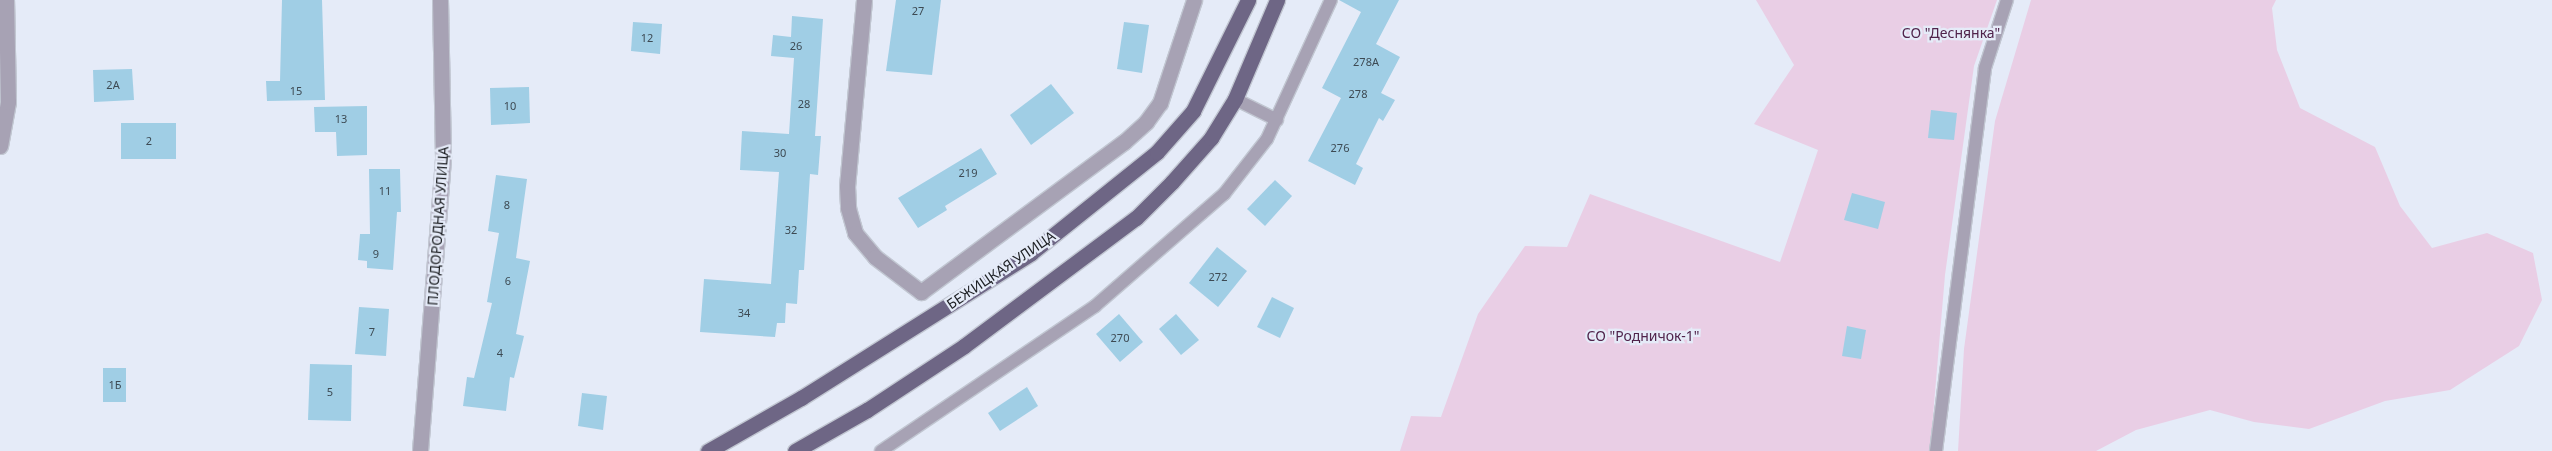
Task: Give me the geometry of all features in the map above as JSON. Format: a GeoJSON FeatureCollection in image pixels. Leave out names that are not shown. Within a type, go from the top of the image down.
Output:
{"type":"FeatureCollection","features":[{"type":"Feature","properties":{"kind":"main road","name":"БЕЖИЦКАЯ УЛИЦА"},"geometry":{"type":"LineString","coordinates":[[708,451],[802,398],[1031,253],[1157,152],[1193,111],[1248,0]]}},
{"type":"Feature","properties":{"kind":"main road"},"geometry":{"type":"LineString","coordinates":[[795,451],[867,410],[964,346],[1136,218],[1172,182],[1211,138],[1234,99],[1277,0]]}},
{"type":"Feature","properties":{"kind":"street"},"geometry":{"type":"LineString","coordinates":[[0,146],[8,102],[6,0]]}},
{"type":"Feature","properties":{"kind":"street","name":"ПЛОДОРОДНАЯ УЛИЦА"},"geometry":{"type":"LineString","coordinates":[[420,451],[444,156],[440,0]]}},
{"type":"Feature","properties":{"kind":"street"},"geometry":{"type":"LineString","coordinates":[[864,0],[846,186],[848,208],[855,233],[875,257],[921,292],[1124,142],[1146,122],[1160,103],[1194,0]]}},
{"type":"Feature","properties":{"kind":"lane"},"geometry":{"type":"LineString","coordinates":[[880,451],[1052,337],[1145,266],[1224,194],[1258,153],[1277,120],[1331,0]]}},
{"type":"Feature","properties":{"kind":"lane"},"geometry":{"type":"LineString","coordinates":[[1936,451],[1985,68],[2007,0]]}},
{"type":"Feature","properties":{"kind":"lane"},"geometry":{"type":"LineString","coordinates":[[1234,99],[1277,120]]}},
{"type":"Feature","properties":{"kind":"green space","name":"СО \"Родничок-1\""},"geometry":{"type":"Polygon","coordinates":[[[1756,0],[1997,0],[1974,66],[1945,275],[1930,451],[1400,451],[1411,416],[1441,417],[1478,314],[1525,246],[1567,247],[1590,194],[1780,262],[1818,150],[1754,124],[1794,65],[1756,0]]]}},
{"type":"Feature","properties":{"kind":"green space"},"geometry":{"type":"Polygon","coordinates":[[[2031,0],[2276,0],[2272,8],[2277,50],[2300,108],[2375,147],[2400,206],[2432,248],[2487,233],[2533,253],[2542,300],[2519,346],[2450,390],[2385,401],[2309,429],[2254,422],[2210,410],[2136,430],[2096,451],[1958,451],[1964,349],[1995,121],[2031,0]]]}},
{"type":"Feature","properties":{"kind":"building"},"geometry":{"type":"Polygon","coordinates":[[[282,0],[322,0],[325,100],[267,101],[266,81],[280,81],[282,0]]]}},
{"type":"Feature","properties":{"kind":"building"},"geometry":{"type":"Polygon","coordinates":[[[896,0],[941,0],[932,75],[886,71],[896,0]]]}},
{"type":"Feature","properties":{"kind":"building"},"geometry":{"type":"Polygon","coordinates":[[[1339,0],[1399,0],[1376,44],[1400,57],[1381,93],[1395,100],[1383,121],[1379,118],[1356,164],[1363,168],[1355,185],[1308,161],[1341,98],[1322,88],[1361,12],[1339,0]]]}},
{"type":"Feature","properties":{"kind":"building"},"geometry":{"type":"Polygon","coordinates":[[[792,16],[823,19],[815,136],[821,136],[818,175],[810,174],[804,270],[799,270],[797,304],[786,303],[785,323],[777,323],[775,337],[700,332],[704,279],[771,284],[779,172],[740,170],[742,131],[789,134],[794,58],[771,56],[773,35],[791,37],[792,16]]]}},
{"type":"Feature","properties":{"kind":"building"},"geometry":{"type":"Polygon","coordinates":[[[633,22],[662,24],[660,54],[631,51],[633,22]]]}},
{"type":"Feature","properties":{"kind":"building"},"geometry":{"type":"Polygon","coordinates":[[[1124,22],[1149,25],[1142,73],[1117,69],[1124,22]]]}},
{"type":"Feature","properties":{"kind":"building"},"geometry":{"type":"Polygon","coordinates":[[[132,69],[134,100],[94,102],[93,70],[132,69]]]}},
{"type":"Feature","properties":{"kind":"building"},"geometry":{"type":"Polygon","coordinates":[[[1051,84],[1074,113],[1031,145],[1010,115],[1051,84]]]}},
{"type":"Feature","properties":{"kind":"building"},"geometry":{"type":"Polygon","coordinates":[[[529,87],[530,123],[491,125],[490,88],[529,87]]]}},
{"type":"Feature","properties":{"kind":"building"},"geometry":{"type":"Polygon","coordinates":[[[367,106],[367,155],[337,156],[336,132],[315,132],[314,107],[367,106]]]}},
{"type":"Feature","properties":{"kind":"building"},"geometry":{"type":"Polygon","coordinates":[[[1931,110],[1957,113],[1954,140],[1928,138],[1931,110]]]}},
{"type":"Feature","properties":{"kind":"building"},"geometry":{"type":"Polygon","coordinates":[[[121,123],[176,123],[176,159],[121,159],[121,123]]]}},
{"type":"Feature","properties":{"kind":"building"},"geometry":{"type":"Polygon","coordinates":[[[981,148],[997,174],[945,206],[947,210],[918,228],[898,198],[981,148]]]}},
{"type":"Feature","properties":{"kind":"building"},"geometry":{"type":"Polygon","coordinates":[[[369,169],[400,169],[401,212],[397,212],[393,270],[367,268],[367,261],[358,260],[360,234],[370,234],[369,169]]]}},
{"type":"Feature","properties":{"kind":"building"},"geometry":{"type":"Polygon","coordinates":[[[496,175],[527,179],[516,258],[530,261],[516,334],[524,336],[514,378],[510,377],[506,411],[463,406],[467,377],[474,378],[492,303],[487,302],[499,233],[488,231],[496,175]]]}},
{"type":"Feature","properties":{"kind":"building"},"geometry":{"type":"Polygon","coordinates":[[[1275,180],[1292,196],[1265,226],[1247,209],[1275,180]]]}},
{"type":"Feature","properties":{"kind":"building"},"geometry":{"type":"Polygon","coordinates":[[[1852,193],[1885,202],[1878,229],[1844,220],[1852,193]]]}},
{"type":"Feature","properties":{"kind":"building"},"geometry":{"type":"Polygon","coordinates":[[[1217,247],[1247,271],[1218,307],[1189,283],[1217,247]]]}},
{"type":"Feature","properties":{"kind":"building"},"geometry":{"type":"Polygon","coordinates":[[[1272,297],[1294,308],[1280,338],[1257,327],[1272,297]]]}},
{"type":"Feature","properties":{"kind":"building"},"geometry":{"type":"Polygon","coordinates":[[[359,307],[389,309],[386,356],[355,354],[359,307]]]}},
{"type":"Feature","properties":{"kind":"building"},"geometry":{"type":"Polygon","coordinates":[[[1119,314],[1143,342],[1120,362],[1096,334],[1119,314]]]}},
{"type":"Feature","properties":{"kind":"building"},"geometry":{"type":"Polygon","coordinates":[[[1176,314],[1199,340],[1181,355],[1159,329],[1176,314]]]}},
{"type":"Feature","properties":{"kind":"building"},"geometry":{"type":"Polygon","coordinates":[[[1847,326],[1866,330],[1861,359],[1842,356],[1847,326]]]}},
{"type":"Feature","properties":{"kind":"building"},"geometry":{"type":"Polygon","coordinates":[[[310,364],[352,365],[351,421],[308,420],[310,364]]]}},
{"type":"Feature","properties":{"kind":"building"},"geometry":{"type":"Polygon","coordinates":[[[103,368],[126,368],[126,402],[103,402],[103,368]]]}},
{"type":"Feature","properties":{"kind":"building"},"geometry":{"type":"Polygon","coordinates":[[[1027,387],[1038,406],[1000,431],[988,413],[1027,387]]]}},
{"type":"Feature","properties":{"kind":"building"},"geometry":{"type":"Polygon","coordinates":[[[582,393],[607,396],[603,430],[578,426],[582,393]]]}},
{"type":"Feature","properties":{"kind":"park label","name":"СО \"Деснянка\""},"geometry":{"type":"Point","coordinates":[1951,33]}}]}
